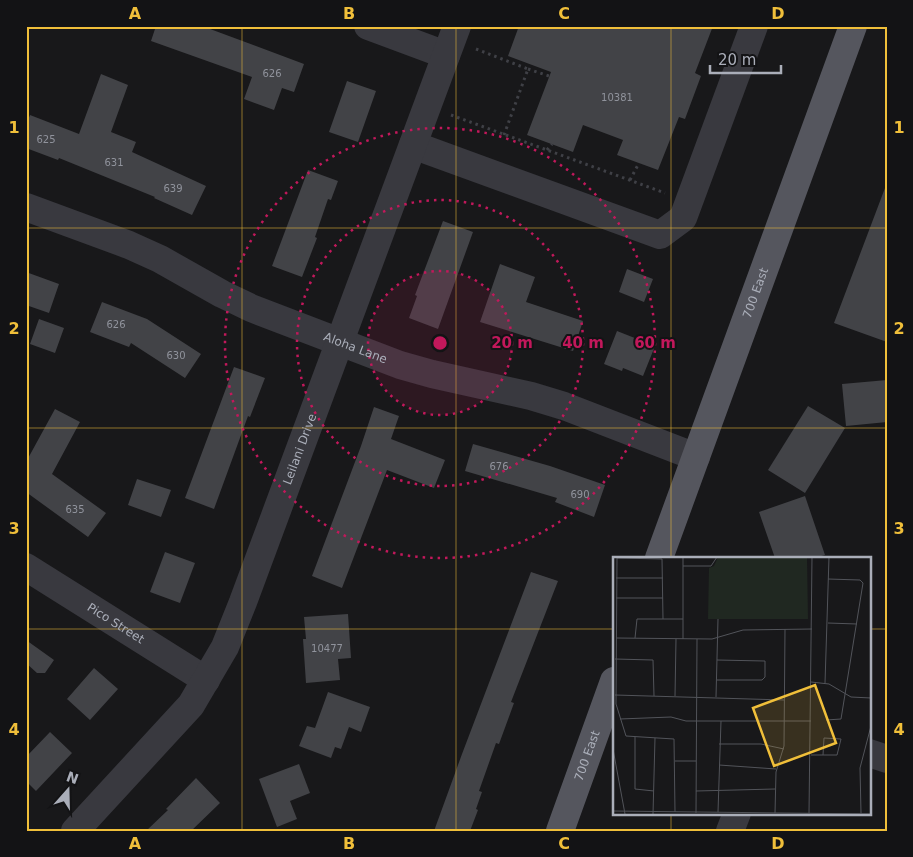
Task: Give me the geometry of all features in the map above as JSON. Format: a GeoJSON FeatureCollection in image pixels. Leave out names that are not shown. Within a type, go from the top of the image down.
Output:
{"type":"FeatureCollection","features":[{"type":"Feature","properties":{"kind":"main road","name":"700 East"},"geometry":{"type":"LineString","coordinates":[[659,557],[853,26]]}},
{"type":"Feature","properties":{"kind":"main road","name":"700 East"},"geometry":{"type":"LineString","coordinates":[[560,831],[613,685]]}},
{"type":"Feature","properties":{"kind":"street"},"geometry":{"type":"LineString","coordinates":[[368,26],[446,55]]}},
{"type":"Feature","properties":{"kind":"street"},"geometry":{"type":"LineString","coordinates":[[413,145],[660,235],[684,218],[754,26]]}},
{"type":"Feature","properties":{"kind":"street","name":"Leilani Drive"},"geometry":{"type":"LineString","coordinates":[[75,831],[171,729],[191,705],[227,642],[244,602],[446,55],[465,37]]}},
{"type":"Feature","properties":{"kind":"street","name":"Aloha Lane"},"geometry":{"type":"LineString","coordinates":[[26,207],[129,245],[160,259],[251,308],[400,365],[531,396],[564,406],[696,457]]}},
{"type":"Feature","properties":{"kind":"street","name":"Pico Street"},"geometry":{"type":"LineString","coordinates":[[26,567],[206,680]]}},
{"type":"Feature","properties":{"kind":"street"},"geometry":{"type":"LineString","coordinates":[[870,753],[887,759]]}},
{"type":"Feature","properties":{"kind":"street"},"geometry":{"type":"LineString","coordinates":[[730,831],[736,814]]}},
{"type":"Feature","properties":{"kind":"path"},"geometry":{"type":"LineString","coordinates":[[465,37],[528,69],[549,76]]}},
{"type":"Feature","properties":{"kind":"path"},"geometry":{"type":"LineString","coordinates":[[504,135],[528,69]]}},
{"type":"Feature","properties":{"kind":"path"},"geometry":{"type":"LineString","coordinates":[[448,114],[665,193]]}},
{"type":"Feature","properties":{"kind":"path"},"geometry":{"type":"LineString","coordinates":[[548,150],[552,144]]}},
{"type":"Feature","properties":{"kind":"path"},"geometry":{"type":"LineString","coordinates":[[630,180],[639,163]]}},
{"type":"Feature","properties":{"kind":"building"},"geometry":{"type":"Polygon","coordinates":[[[156,26],[202,26],[304,64],[294,92],[282,88],[274,110],[244,99],[252,77],[151,41],[156,26]]]}},
{"type":"Feature","properties":{"kind":"building"},"geometry":{"type":"Polygon","coordinates":[[[519,26],[713,26],[695,73],[701,76],[685,119],[679,117],[658,170],[617,155],[623,140],[583,125],[573,152],[527,135],[551,72],[508,56],[519,26]]]}},
{"type":"Feature","properties":{"kind":"building"},"geometry":{"type":"Polygon","coordinates":[[[101,74],[128,85],[111,132],[136,142],[132,152],[206,186],[192,215],[155,197],[59,158],[58,160],[26,148],[26,125],[30,115],[79,134],[101,74]]]}},
{"type":"Feature","properties":{"kind":"building"},"geometry":{"type":"Polygon","coordinates":[[[347,81],[376,91],[358,142],[329,132],[347,81]]]}},
{"type":"Feature","properties":{"kind":"building"},"geometry":{"type":"Polygon","coordinates":[[[308,170],[338,181],[331,200],[328,199],[315,237],[317,238],[302,277],[272,266],[308,170]]]}},
{"type":"Feature","properties":{"kind":"building"},"geometry":{"type":"Polygon","coordinates":[[[885,188],[887,188],[887,342],[834,323],[885,188]]]}},
{"type":"Feature","properties":{"kind":"building"},"geometry":{"type":"Polygon","coordinates":[[[443,221],[473,232],[438,329],[409,318],[417,296],[415,295],[443,221]]]}},
{"type":"Feature","properties":{"kind":"building"},"geometry":{"type":"Polygon","coordinates":[[[500,264],[535,277],[526,302],[583,321],[573,351],[480,322],[500,264]]]}},
{"type":"Feature","properties":{"kind":"building"},"geometry":{"type":"Polygon","coordinates":[[[627,269],[653,279],[644,302],[619,292],[627,269]]]}},
{"type":"Feature","properties":{"kind":"building"},"geometry":{"type":"Polygon","coordinates":[[[26,272],[59,284],[49,313],[26,305],[26,272]]]}},
{"type":"Feature","properties":{"kind":"building"},"geometry":{"type":"Polygon","coordinates":[[[102,302],[147,319],[201,354],[185,378],[131,343],[129,347],[90,332],[102,302]]]}},
{"type":"Feature","properties":{"kind":"building"},"geometry":{"type":"Polygon","coordinates":[[[39,319],[64,328],[55,353],[30,344],[39,319]]]}},
{"type":"Feature","properties":{"kind":"building"},"geometry":{"type":"Polygon","coordinates":[[[617,331],[655,346],[643,376],[623,368],[622,371],[604,364],[617,331]]]}},
{"type":"Feature","properties":{"kind":"building"},"geometry":{"type":"Polygon","coordinates":[[[234,367],[265,378],[250,417],[248,416],[214,509],[185,498],[234,367]]]}},
{"type":"Feature","properties":{"kind":"building"},"geometry":{"type":"Polygon","coordinates":[[[887,380],[887,422],[846,426],[842,384],[887,380]]]}},
{"type":"Feature","properties":{"kind":"building"},"geometry":{"type":"Polygon","coordinates":[[[808,406],[845,428],[805,493],[768,470],[808,406]]]}},
{"type":"Feature","properties":{"kind":"building"},"geometry":{"type":"Polygon","coordinates":[[[374,407],[399,416],[391,439],[445,460],[434,488],[387,470],[342,588],[312,576],[374,407]]]}},
{"type":"Feature","properties":{"kind":"building"},"geometry":{"type":"Polygon","coordinates":[[[55,409],[80,422],[52,474],[106,513],[88,537],[26,492],[26,462],[55,409]]]}},
{"type":"Feature","properties":{"kind":"building"},"geometry":{"type":"Polygon","coordinates":[[[473,444],[550,466],[605,485],[594,517],[555,502],[557,498],[465,471],[473,444]]]}},
{"type":"Feature","properties":{"kind":"building"},"geometry":{"type":"Polygon","coordinates":[[[137,479],[171,490],[161,517],[128,505],[137,479]]]}},
{"type":"Feature","properties":{"kind":"building"},"geometry":{"type":"Polygon","coordinates":[[[805,496],[825,555],[818,557],[775,557],[759,512],[805,496]]]}},
{"type":"Feature","properties":{"kind":"building"},"geometry":{"type":"Polygon","coordinates":[[[165,552],[195,563],[180,603],[150,592],[165,552]]]}},
{"type":"Feature","properties":{"kind":"building"},"geometry":{"type":"Polygon","coordinates":[[[531,572],[558,581],[511,702],[514,703],[499,744],[496,743],[479,791],[482,792],[476,809],[478,810],[470,831],[434,831],[462,754],[531,572]]]}},
{"type":"Feature","properties":{"kind":"building"},"geometry":{"type":"Polygon","coordinates":[[[348,614],[351,658],[338,659],[340,680],[306,683],[303,639],[306,639],[304,617],[348,614]]]}},
{"type":"Feature","properties":{"kind":"building"},"geometry":{"type":"Polygon","coordinates":[[[26,640],[54,660],[45,673],[37,673],[26,663],[26,640]]]}},
{"type":"Feature","properties":{"kind":"building"},"geometry":{"type":"Polygon","coordinates":[[[94,668],[118,689],[90,720],[67,699],[94,668]]]}},
{"type":"Feature","properties":{"kind":"building"},"geometry":{"type":"Polygon","coordinates":[[[328,692],[370,707],[361,732],[349,727],[341,749],[335,747],[331,758],[299,746],[307,726],[315,728],[328,692]]]}},
{"type":"Feature","properties":{"kind":"building"},"geometry":{"type":"Polygon","coordinates":[[[50,732],[72,753],[36,791],[26,781],[26,757],[50,732]]]}},
{"type":"Feature","properties":{"kind":"building"},"geometry":{"type":"Polygon","coordinates":[[[299,764],[310,793],[290,801],[297,819],[277,827],[259,779],[299,764]]]}},
{"type":"Feature","properties":{"kind":"building"},"geometry":{"type":"Polygon","coordinates":[[[196,778],[220,803],[191,831],[146,831],[168,810],[166,809],[196,778]]]}}]}
